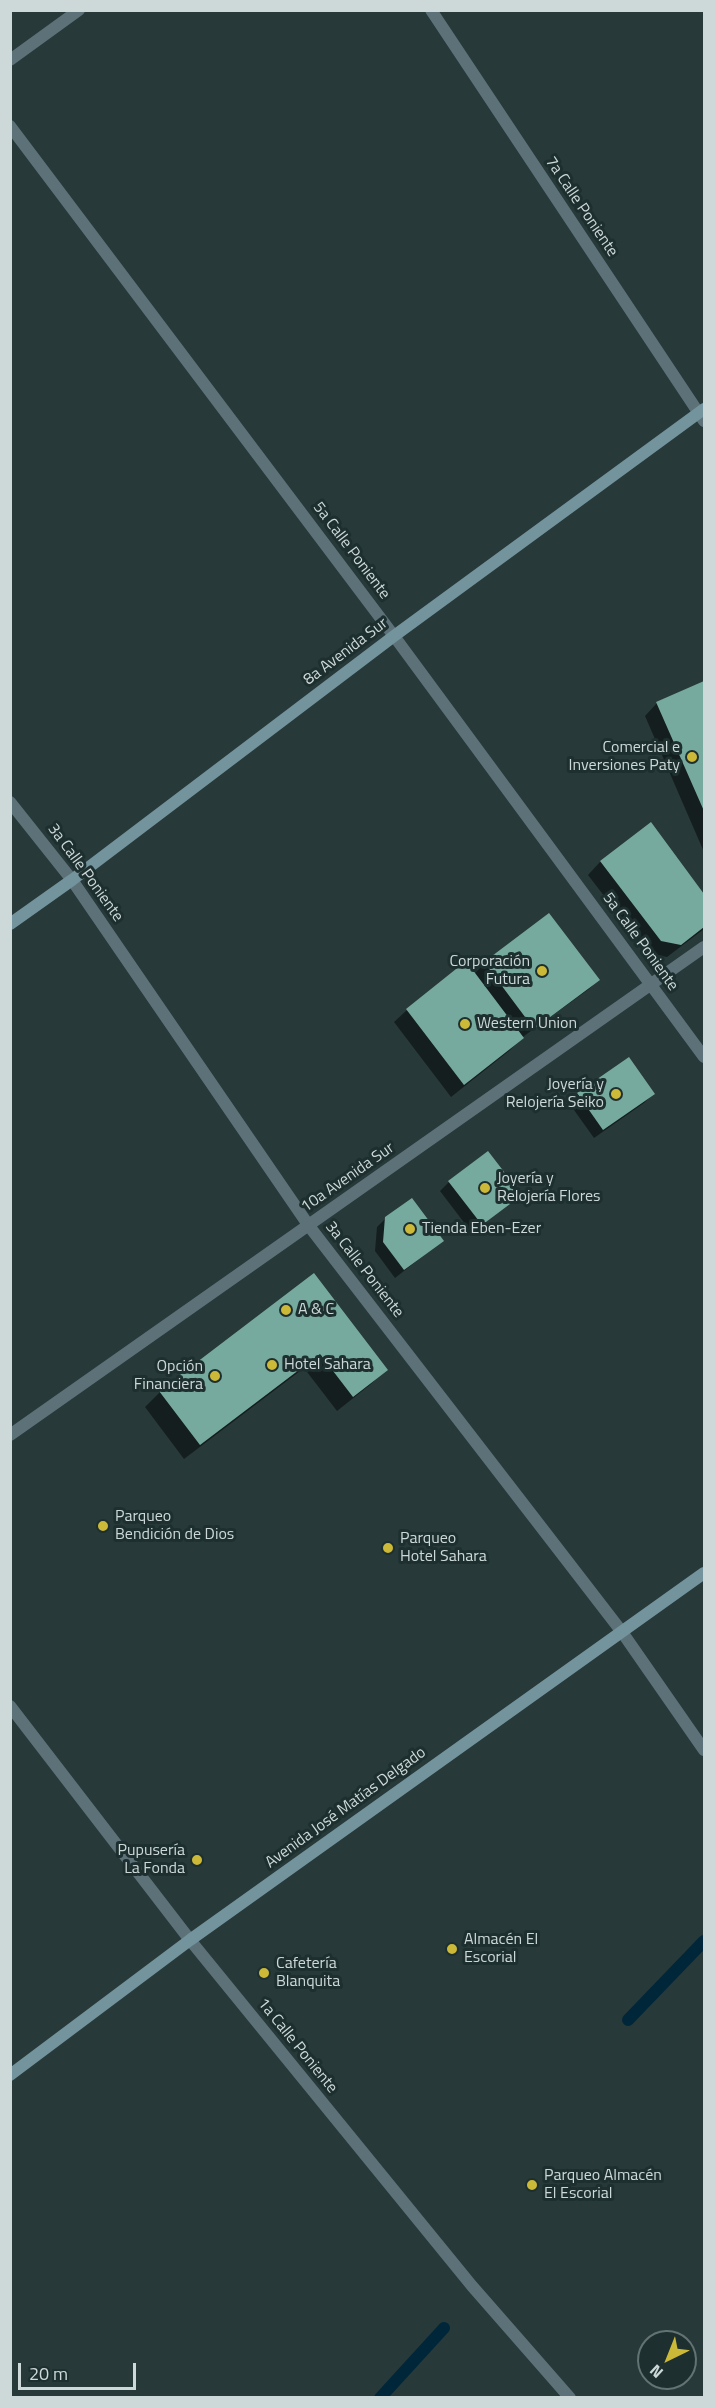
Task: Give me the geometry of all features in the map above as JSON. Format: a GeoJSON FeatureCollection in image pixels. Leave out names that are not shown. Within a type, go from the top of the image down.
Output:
{"type":"FeatureCollection","features":[{"type":"Feature","properties":{"kind":"street"},"geometry":{"type":"LineString","coordinates":[[10,60],[79,10]]}},
{"type":"Feature","properties":{"kind":"street","name":"7a Calle Poniente"},"geometry":{"type":"LineString","coordinates":[[430,10],[703,414]]}},
{"type":"Feature","properties":{"kind":"street","name":"5a Calle Poniente"},"geometry":{"type":"LineString","coordinates":[[10,126],[394,636],[705,1057]]}},
{"type":"Feature","properties":{"kind":"street","name":"8a Avenida Sur"},"geometry":{"type":"LineString","coordinates":[[10,924],[72,880],[394,636],[703,414]]}},
{"type":"Feature","properties":{"kind":"street","name":"3a Calle Poniente"},"geometry":{"type":"LineString","coordinates":[[10,802],[72,880],[309,1226],[622,1632],[705,1750]]}},
{"type":"Feature","properties":{"kind":"street","name":"10a Avenida Sur"},"geometry":{"type":"LineString","coordinates":[[10,1435],[705,947]]}},
{"type":"Feature","properties":{"kind":"street","name":"Avenida José Matías Delgado"},"geometry":{"type":"LineString","coordinates":[[10,2075],[190,1940],[705,1573]]}},
{"type":"Feature","properties":{"kind":"street","name":"1a Calle Poniente"},"geometry":{"type":"LineString","coordinates":[[10,1706],[190,1940],[472,2286],[570,2397]]}},
{"type":"Feature","properties":{"kind":"building","name":"Comercial e Inversiones Paty"},"geometry":{"type":"Polygon","coordinates":[[[704,681],[704,811],[656,702],[704,681]]]}},
{"type":"Feature","properties":{"kind":"building"},"geometry":{"type":"Polygon","coordinates":[[[651,822],[704,894],[704,927],[681,945],[661,941],[600,861],[651,822]]]}},
{"type":"Feature","properties":{"kind":"building","name":"Corporación Futura"},"geometry":{"type":"Polygon","coordinates":[[[549,913],[600,980],[534,1029],[484,962],[549,913]]]}},
{"type":"Feature","properties":{"kind":"building","name":"Western Union"},"geometry":{"type":"Polygon","coordinates":[[[466,961],[524,1038],[464,1085],[406,1009],[466,961]]]}},
{"type":"Feature","properties":{"kind":"building","name":"Joyería y Relojería Seiko"},"geometry":{"type":"Polygon","coordinates":[[[629,1057],[655,1094],[603,1130],[577,1093],[629,1057]]]}},
{"type":"Feature","properties":{"kind":"building","name":"Joyería y Relojería Flores"},"geometry":{"type":"Polygon","coordinates":[[[488,1151],[522,1195],[482,1225],[448,1181],[488,1151]]]}},
{"type":"Feature","properties":{"kind":"building","name":"Tienda Eben-Ezer"},"geometry":{"type":"Polygon","coordinates":[[[412,1198],[444,1241],[404,1270],[383,1242],[385,1217],[412,1198]]]}},
{"type":"Feature","properties":{"kind":"building"},"geometry":{"type":"Polygon","coordinates":[[[314,1273],[388,1370],[353,1397],[320,1354],[200,1445],[159,1391],[314,1273]]]}},
{"type":"Feature","properties":{"kind":"waterway"},"geometry":{"type":"LineString","coordinates":[[628,2020],[704,1941]]}},
{"type":"Feature","properties":{"kind":"waterway"},"geometry":{"type":"LineString","coordinates":[[380,2398],[444,2328]]}},
{"type":"Feature","properties":{"kind":"place","name":"Comercial e Inversiones Paty"},"geometry":{"type":"Point","coordinates":[692,757]}},
{"type":"Feature","properties":{"kind":"place","name":"Corporación Futura"},"geometry":{"type":"Point","coordinates":[542,971]}},
{"type":"Feature","properties":{"kind":"place","name":"Western Union"},"geometry":{"type":"Point","coordinates":[465,1024]}},
{"type":"Feature","properties":{"kind":"place","name":"Joyería y Relojería Seiko"},"geometry":{"type":"Point","coordinates":[616,1094]}},
{"type":"Feature","properties":{"kind":"place","name":"Joyería y Relojería Flores"},"geometry":{"type":"Point","coordinates":[485,1188]}},
{"type":"Feature","properties":{"kind":"place","name":"Tienda Eben-Ezer"},"geometry":{"type":"Point","coordinates":[410,1229]}},
{"type":"Feature","properties":{"kind":"place","name":"A & C"},"geometry":{"type":"Point","coordinates":[286,1310]}},
{"type":"Feature","properties":{"kind":"place","name":"Hotel Sahara"},"geometry":{"type":"Point","coordinates":[272,1365]}},
{"type":"Feature","properties":{"kind":"place","name":"Opción Financiera"},"geometry":{"type":"Point","coordinates":[215,1376]}},
{"type":"Feature","properties":{"kind":"place","name":"Parqueo Bendición de Dios"},"geometry":{"type":"Point","coordinates":[103,1526]}},
{"type":"Feature","properties":{"kind":"place","name":"Parqueo Hotel Sahara"},"geometry":{"type":"Point","coordinates":[388,1548]}},
{"type":"Feature","properties":{"kind":"place","name":"Pupusería La Fonda"},"geometry":{"type":"Point","coordinates":[197,1860]}},
{"type":"Feature","properties":{"kind":"place","name":"Almacén El Escorial"},"geometry":{"type":"Point","coordinates":[452,1949]}},
{"type":"Feature","properties":{"kind":"place","name":"Cafetería Blanquita"},"geometry":{"type":"Point","coordinates":[264,1973]}},
{"type":"Feature","properties":{"kind":"place","name":"Parqueo Almacén El Escorial"},"geometry":{"type":"Point","coordinates":[532,2185]}}]}
